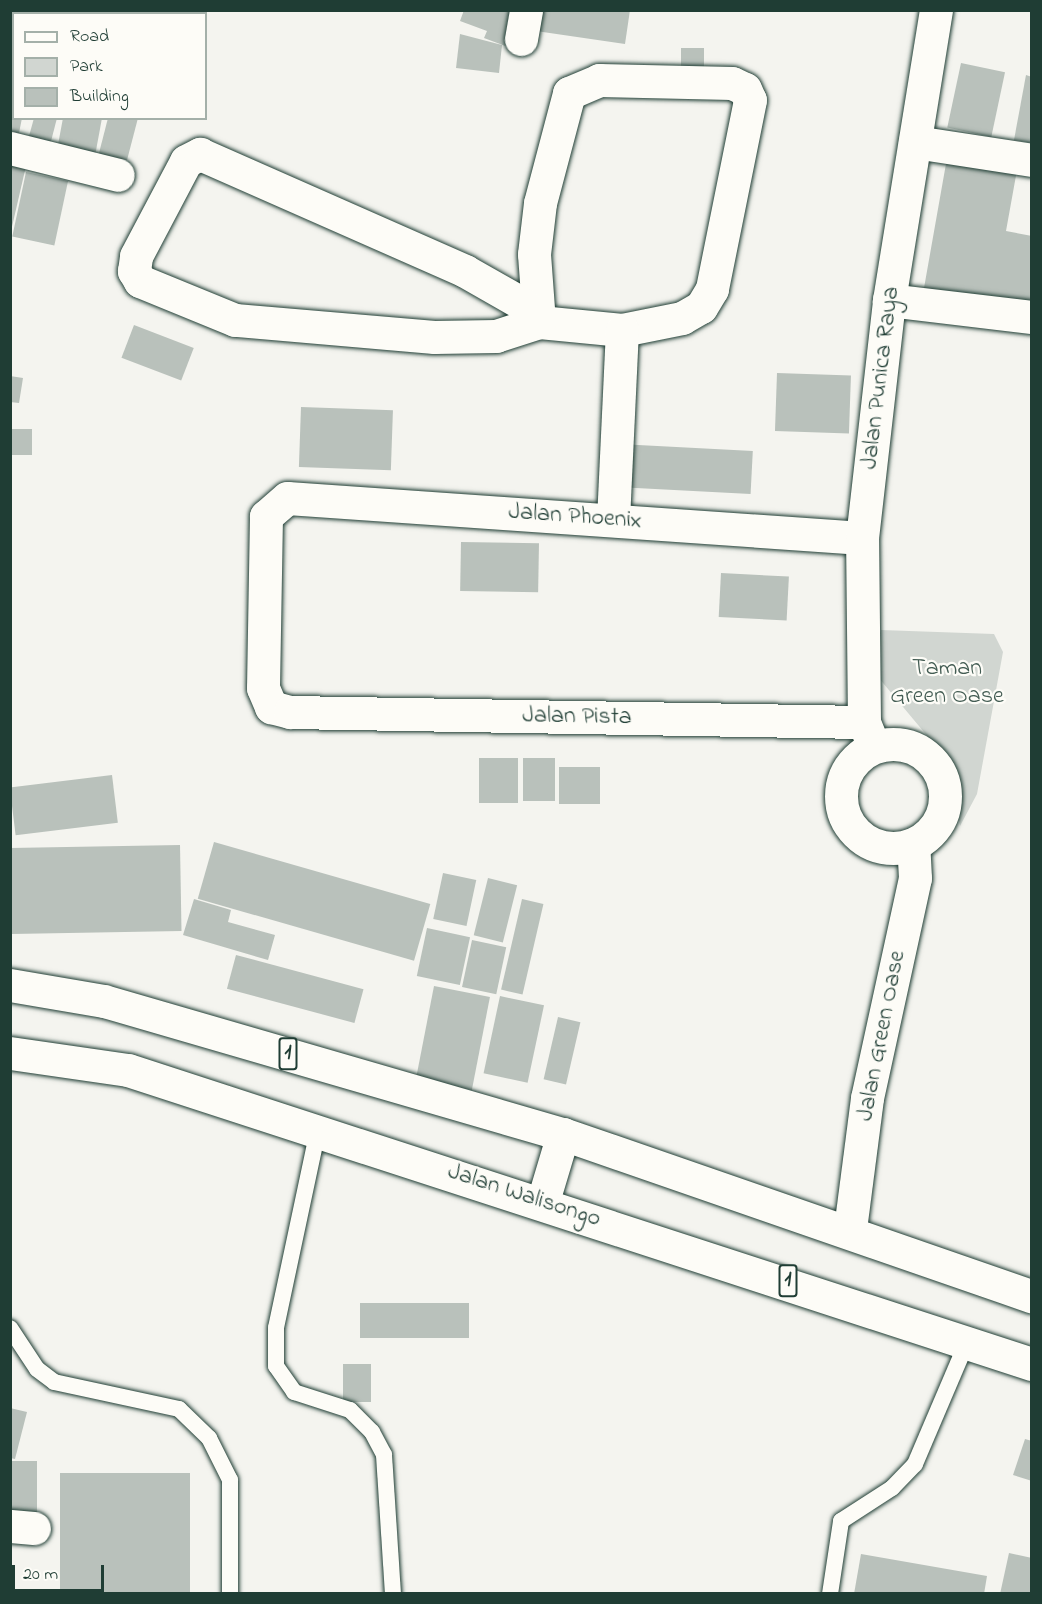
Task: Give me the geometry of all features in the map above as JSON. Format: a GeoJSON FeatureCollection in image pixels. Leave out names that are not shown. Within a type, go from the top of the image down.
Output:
{"type":"FeatureCollection","features":[{"type":"Feature","properties":{"kind":"main road","name":"Jalan Punica Raya"},"geometry":{"type":"LineString","coordinates":[[869,735],[862,538],[889,300],[936,10]]}},
{"type":"Feature","properties":{"kind":"main road"},"geometry":{"type":"LineString","coordinates":[[539,322],[523,304],[465,271],[200,154],[186,161],[136,255],[140,281],[235,320],[434,337],[496,336],[539,322],[611,330],[682,318],[701,307],[712,289],[750,100],[746,89],[732,83],[599,80],[569,93],[540,203],[534,254],[539,322]]}},
{"type":"Feature","properties":{"kind":"main road"},"geometry":{"type":"LineString","coordinates":[[915,142],[1032,160]]}},
{"type":"Feature","properties":{"kind":"main road"},"geometry":{"type":"LineString","coordinates":[[10,148],[118,175]]}},
{"type":"Feature","properties":{"kind":"main road"},"geometry":{"type":"LineString","coordinates":[[889,300],[1032,317]]}},
{"type":"Feature","properties":{"kind":"main road"},"geometry":{"type":"LineString","coordinates":[[604,519],[611,330]]}},
{"type":"Feature","properties":{"kind":"main road","name":"Jalan Phoenix"},"geometry":{"type":"LineString","coordinates":[[290,712],[271,707],[263,688],[266,516],[287,498],[862,538]]}},
{"type":"Feature","properties":{"kind":"main road","name":"Jalan Pista"},"geometry":{"type":"LineString","coordinates":[[290,712],[869,735]]}},
{"type":"Feature","properties":{"kind":"main road"},"geometry":{"type":"LineString","coordinates":[[869,735],[914,748],[943,776],[942,816],[930,834],[913,844],[872,844],[844,815],[840,795],[845,775],[869,735]]}},
{"type":"Feature","properties":{"kind":"main road","name":"Jalan Green Oase"},"geometry":{"type":"LineString","coordinates":[[850,1229],[867,1098],[915,878],[913,844]]}},
{"type":"Feature","properties":{"kind":"main road","name":"1"},"geometry":{"type":"LineString","coordinates":[[10,985],[104,1001],[562,1134],[850,1229],[1032,1296]]}},
{"type":"Feature","properties":{"kind":"main road","name":"Jalan Walisongo"},"geometry":{"type":"LineString","coordinates":[[10,1053],[128,1070],[543,1201],[969,1340],[1032,1364]]}},
{"type":"Feature","properties":{"kind":"main road"},"geometry":{"type":"LineString","coordinates":[[543,1201],[562,1134]]}},
{"type":"Feature","properties":{"kind":"lane"},"geometry":{"type":"LineString","coordinates":[[318,1130],[276,1328],[276,1366],[294,1392],[350,1410],[372,1432],[384,1455],[393,1593]]}},
{"type":"Feature","properties":{"kind":"lane"},"geometry":{"type":"LineString","coordinates":[[10,1328],[37,1369],[54,1382],[179,1409],[209,1438],[230,1479],[230,1593]]}},
{"type":"Feature","properties":{"kind":"lane"},"geometry":{"type":"LineString","coordinates":[[830,1593],[842,1521],[892,1488],[915,1464],[969,1340]]}},
{"type":"Feature","properties":{"kind":"green space","name":"Taman Green Oase"},"geometry":{"type":"Polygon","coordinates":[[[881,630],[994,634],[1003,652],[977,794],[960,826],[949,762],[878,677],[873,658],[881,630]]]}},
{"type":"Feature","properties":{"kind":"building"},"geometry":{"type":"Polygon","coordinates":[[[10,10],[32,10],[12,12],[12,24],[10,10]]]}},
{"type":"Feature","properties":{"kind":"building"},"geometry":{"type":"Polygon","coordinates":[[[59,10],[100,10],[79,12],[58,12],[59,10]]]}},
{"type":"Feature","properties":{"kind":"building"},"geometry":{"type":"Polygon","coordinates":[[[464,10],[522,10],[508,47],[484,38],[487,31],[460,21],[464,10]]]}},
{"type":"Feature","properties":{"kind":"building"},"geometry":{"type":"Polygon","coordinates":[[[539,10],[630,10],[625,44],[536,31],[539,10]]]}},
{"type":"Feature","properties":{"kind":"building"},"geometry":{"type":"Polygon","coordinates":[[[460,34],[502,45],[499,73],[456,68],[460,34]]]}},
{"type":"Feature","properties":{"kind":"building"},"geometry":{"type":"Polygon","coordinates":[[[681,48],[704,48],[704,67],[681,67],[681,48]]]}},
{"type":"Feature","properties":{"kind":"building"},"geometry":{"type":"Polygon","coordinates":[[[961,63],[1005,72],[991,137],[947,128],[961,63]]]}},
{"type":"Feature","properties":{"kind":"building"},"geometry":{"type":"Polygon","coordinates":[[[1026,75],[1032,77],[1032,143],[1014,140],[1026,75]]]}},
{"type":"Feature","properties":{"kind":"building"},"geometry":{"type":"Polygon","coordinates":[[[10,79],[12,120],[22,120],[19,133],[10,131],[10,79]]]}},
{"type":"Feature","properties":{"kind":"building"},"geometry":{"type":"Polygon","coordinates":[[[33,120],[56,120],[48,153],[26,147],[33,120]]]}},
{"type":"Feature","properties":{"kind":"building"},"geometry":{"type":"Polygon","coordinates":[[[63,120],[102,120],[95,156],[57,150],[63,120]]]}},
{"type":"Feature","properties":{"kind":"building"},"geometry":{"type":"Polygon","coordinates":[[[107,120],[137,120],[126,164],[98,157],[107,120]]]}},
{"type":"Feature","properties":{"kind":"building"},"geometry":{"type":"Polygon","coordinates":[[[947,158],[1017,170],[1006,231],[1032,236],[1032,307],[924,288],[947,158]]]}},
{"type":"Feature","properties":{"kind":"building"},"geometry":{"type":"Polygon","coordinates":[[[10,162],[26,166],[11,231],[10,231],[10,162]]]}},
{"type":"Feature","properties":{"kind":"building"},"geometry":{"type":"Polygon","coordinates":[[[26,172],[68,181],[54,245],[12,237],[26,172]]]}},
{"type":"Feature","properties":{"kind":"building"},"geometry":{"type":"Polygon","coordinates":[[[134,325],[194,348],[181,381],[121,358],[134,325]]]}},
{"type":"Feature","properties":{"kind":"building"},"geometry":{"type":"Polygon","coordinates":[[[777,373],[851,376],[849,434],[775,431],[777,373]]]}},
{"type":"Feature","properties":{"kind":"building"},"geometry":{"type":"Polygon","coordinates":[[[10,376],[23,378],[19,403],[10,402],[10,376]]]}},
{"type":"Feature","properties":{"kind":"building"},"geometry":{"type":"Polygon","coordinates":[[[301,407],[393,410],[391,470],[299,467],[301,407]]]}},
{"type":"Feature","properties":{"kind":"building"},"geometry":{"type":"Polygon","coordinates":[[[10,429],[32,429],[32,455],[10,455],[10,429]]]}},
{"type":"Feature","properties":{"kind":"building"},"geometry":{"type":"Polygon","coordinates":[[[619,444],[753,451],[751,494],[617,487],[619,444]]]}},
{"type":"Feature","properties":{"kind":"building"},"geometry":{"type":"Polygon","coordinates":[[[461,542],[539,543],[538,592],[460,591],[461,542]]]}},
{"type":"Feature","properties":{"kind":"building"},"geometry":{"type":"Polygon","coordinates":[[[721,573],[789,577],[787,620],[719,617],[721,573]]]}},
{"type":"Feature","properties":{"kind":"building"},"geometry":{"type":"Polygon","coordinates":[[[479,758],[518,758],[518,803],[479,803],[479,758]]]}},
{"type":"Feature","properties":{"kind":"building"},"geometry":{"type":"Polygon","coordinates":[[[523,758],[555,758],[555,801],[523,801],[523,758]]]}},
{"type":"Feature","properties":{"kind":"building"},"geometry":{"type":"Polygon","coordinates":[[[559,767],[600,767],[600,804],[559,804],[559,767]]]}},
{"type":"Feature","properties":{"kind":"building"},"geometry":{"type":"Polygon","coordinates":[[[112,775],[118,823],[16,835],[10,788],[112,775]]]}},
{"type":"Feature","properties":{"kind":"building"},"geometry":{"type":"Polygon","coordinates":[[[214,842],[430,904],[414,961],[198,899],[214,842]]]}},
{"type":"Feature","properties":{"kind":"building"},"geometry":{"type":"Polygon","coordinates":[[[180,845],[182,931],[12,934],[10,848],[180,845]]]}},
{"type":"Feature","properties":{"kind":"building"},"geometry":{"type":"Polygon","coordinates":[[[443,873],[476,880],[466,926],[433,919],[443,873]]]}},
{"type":"Feature","properties":{"kind":"building"},"geometry":{"type":"Polygon","coordinates":[[[488,878],[517,885],[503,943],[474,935],[488,878]]]}},
{"type":"Feature","properties":{"kind":"building"},"geometry":{"type":"Polygon","coordinates":[[[194,899],[231,910],[228,922],[275,935],[268,960],[183,935],[194,899]]]}},
{"type":"Feature","properties":{"kind":"building"},"geometry":{"type":"Polygon","coordinates":[[[522,899],[543,904],[523,995],[501,990],[522,899]]]}},
{"type":"Feature","properties":{"kind":"building"},"geometry":{"type":"Polygon","coordinates":[[[427,928],[470,937],[460,985],[417,976],[427,928]]]}},
{"type":"Feature","properties":{"kind":"building"},"geometry":{"type":"Polygon","coordinates":[[[472,940],[506,947],[496,994],[462,987],[472,940]]]}},
{"type":"Feature","properties":{"kind":"building"},"geometry":{"type":"Polygon","coordinates":[[[236,955],[364,989],[354,1023],[227,989],[236,955]]]}},
{"type":"Feature","properties":{"kind":"building"},"geometry":{"type":"Polygon","coordinates":[[[434,986],[490,997],[472,1090],[416,1079],[434,986]]]}},
{"type":"Feature","properties":{"kind":"building"},"geometry":{"type":"Polygon","coordinates":[[[500,996],[544,1005],[528,1083],[484,1073],[500,996]]]}},
{"type":"Feature","properties":{"kind":"building"},"geometry":{"type":"Polygon","coordinates":[[[558,1017],[580,1022],[566,1085],[544,1079],[558,1017]]]}},
{"type":"Feature","properties":{"kind":"building"},"geometry":{"type":"Polygon","coordinates":[[[360,1303],[469,1303],[469,1338],[360,1338],[360,1303]]]}},
{"type":"Feature","properties":{"kind":"building"},"geometry":{"type":"Polygon","coordinates":[[[343,1364],[371,1364],[371,1402],[343,1402],[343,1364]]]}},
{"type":"Feature","properties":{"kind":"building"},"geometry":{"type":"Polygon","coordinates":[[[10,1408],[27,1412],[15,1459],[10,1458],[10,1408]]]}},
{"type":"Feature","properties":{"kind":"building"},"geometry":{"type":"Polygon","coordinates":[[[1025,1439],[1032,1441],[1032,1481],[1013,1475],[1025,1439]]]}},
{"type":"Feature","properties":{"kind":"building"},"geometry":{"type":"Polygon","coordinates":[[[10,1461],[37,1461],[37,1513],[10,1513],[10,1461]]]}},
{"type":"Feature","properties":{"kind":"building"},"geometry":{"type":"Polygon","coordinates":[[[60,1473],[190,1473],[190,1594],[60,1594],[60,1473]]]}},
{"type":"Feature","properties":{"kind":"building"},"geometry":{"type":"Polygon","coordinates":[[[1009,1553],[1032,1558],[1032,1594],[1000,1594],[1009,1553]]]}},
{"type":"Feature","properties":{"kind":"building"},"geometry":{"type":"Polygon","coordinates":[[[861,1554],[987,1576],[984,1594],[854,1594],[861,1554]]]}}]}
